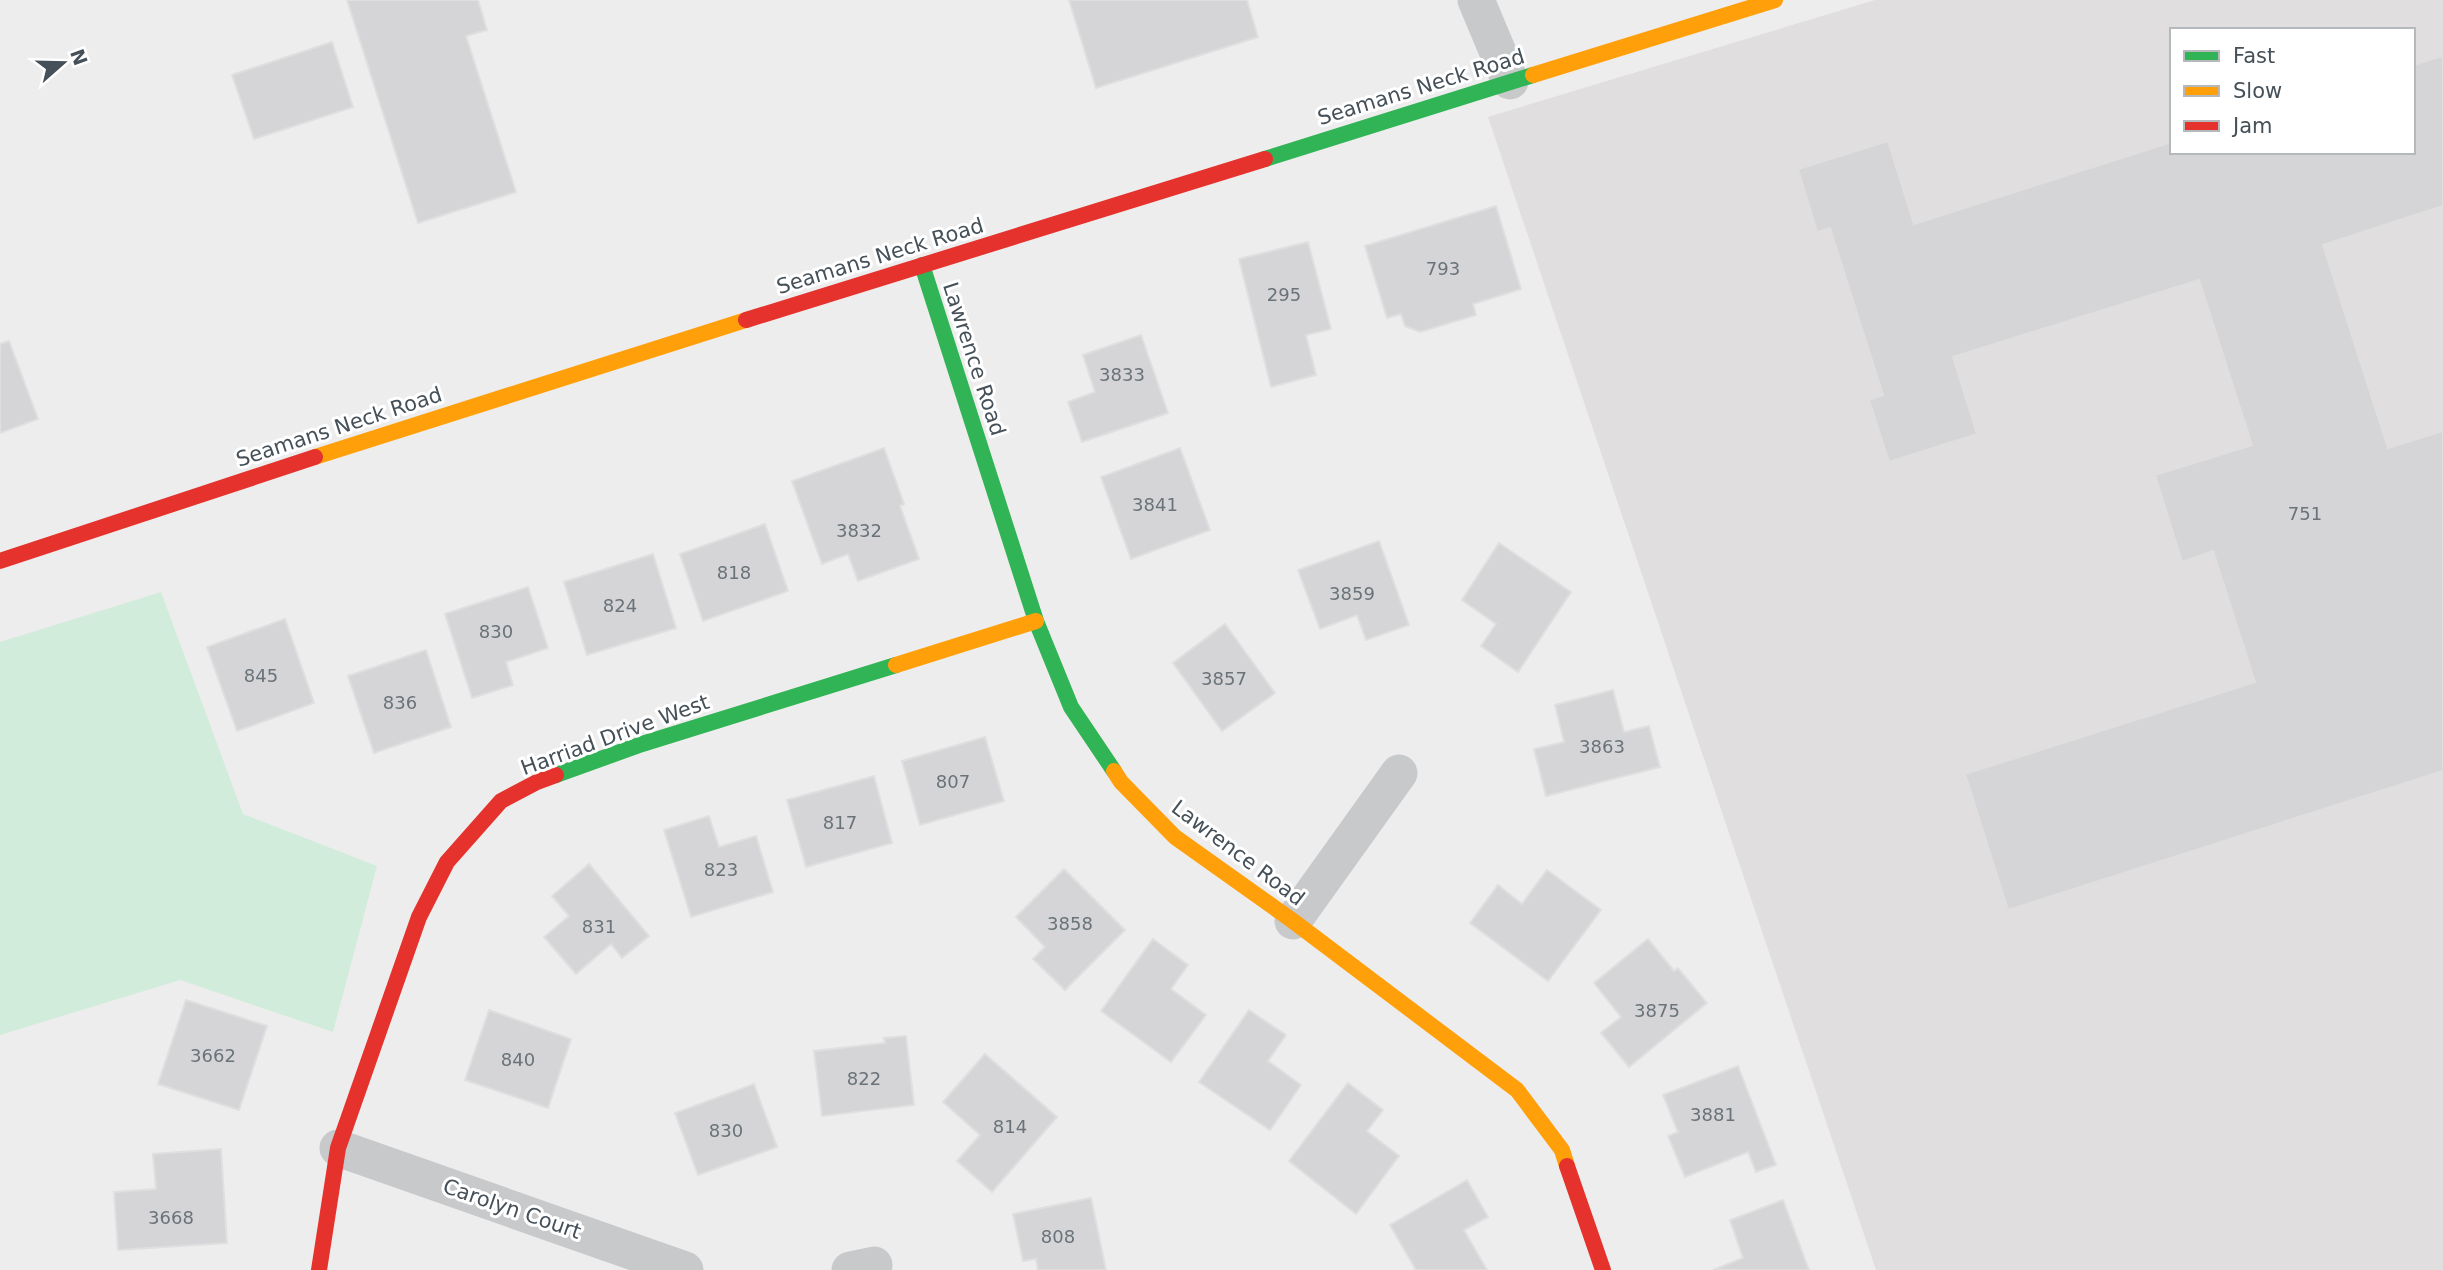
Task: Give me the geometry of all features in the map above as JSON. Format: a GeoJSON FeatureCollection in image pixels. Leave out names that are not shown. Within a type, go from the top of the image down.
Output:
{"type":"FeatureCollection","features":[{"type":"Feature","properties":{"kind":"street"},"geometry":{"type":"LineString","coordinates":[[1476,0],[1510,81]]}},
{"type":"Feature","properties":{"kind":"street","name":"Seamans Neck Road"},"geometry":{"type":"LineString","coordinates":[[0,561],[452,412],[1775,0]]}},
{"type":"Feature","properties":{"kind":"street","name":"Lawrence Road"},"geometry":{"type":"LineString","coordinates":[[922,265],[1035,621],[1071,707],[1121,782],[1175,837],[1293,921],[1517,1090],[1562,1150],[1603,1270]]}},
{"type":"Feature","properties":{"kind":"street","name":"Harriad Drive West"},"geometry":{"type":"LineString","coordinates":[[319,1270],[338,1148],[419,917],[447,862],[501,801],[537,782],[642,744],[1035,621]]}},
{"type":"Feature","properties":{"kind":"street"},"geometry":{"type":"LineString","coordinates":[[1293,921],[1399,773]]}},
{"type":"Feature","properties":{"kind":"street","name":"Carolyn Court"},"geometry":{"type":"LineString","coordinates":[[338,1148],[685,1270]]}},
{"type":"Feature","properties":{"kind":"shaded area"},"geometry":{"type":"Polygon","coordinates":[[[1875,0],[2443,0],[2443,1270],[1876,1270],[1488,117],[1875,0]]]}},
{"type":"Feature","properties":{"kind":"green space"},"geometry":{"type":"Polygon","coordinates":[[[161,592],[243,814],[377,866],[333,1032],[180,980],[0,1035],[0,642],[161,592]]]}},
{"type":"Feature","properties":{"kind":"building"},"geometry":{"type":"Polygon","coordinates":[[[347,0],[478,0],[487,30],[466,36],[516,192],[418,223],[347,0]]]}},
{"type":"Feature","properties":{"kind":"building"},"geometry":{"type":"Polygon","coordinates":[[[1069,0],[1247,0],[1258,37],[1096,88],[1069,0]]]}},
{"type":"Feature","properties":{"kind":"building"},"geometry":{"type":"Polygon","coordinates":[[[332,42],[353,107],[254,139],[232,75],[332,42]]]}},
{"type":"Feature","properties":{"kind":"building"},"geometry":{"type":"Polygon","coordinates":[[[2443,56],[2443,206],[2323,245],[2388,448],[2443,431],[2443,771],[2008,910],[1965,774],[2255,682],[2213,551],[2182,562],[2155,475],[2252,445],[2199,280],[1953,357],[1977,434],[1889,462],[1869,400],[1883,395],[1830,228],[1817,232],[1798,169],[1888,141],[1914,224],[2170,143],[2170,154],[2415,154],[2415,64],[2443,56]]]}},
{"type":"Feature","properties":{"kind":"building"},"geometry":{"type":"Polygon","coordinates":[[[1496,206],[1521,289],[1473,304],[1476,315],[1420,332],[1405,326],[1401,314],[1387,318],[1365,246],[1496,206]]]}},
{"type":"Feature","properties":{"kind":"building"},"geometry":{"type":"Polygon","coordinates":[[[1308,242],[1331,329],[1306,335],[1316,375],[1271,387],[1239,259],[1308,242]]]}},
{"type":"Feature","properties":{"kind":"building"},"geometry":{"type":"Polygon","coordinates":[[[1141,335],[1168,413],[1082,442],[1068,402],[1095,392],[1083,355],[1141,335]]]}},
{"type":"Feature","properties":{"kind":"building"},"geometry":{"type":"Polygon","coordinates":[[[9,341],[38,419],[0,433],[0,344],[9,341]]]}},
{"type":"Feature","properties":{"kind":"building"},"geometry":{"type":"Polygon","coordinates":[[[884,448],[904,504],[900,506],[919,559],[858,581],[848,554],[822,564],[792,481],[884,448]]]}},
{"type":"Feature","properties":{"kind":"building"},"geometry":{"type":"Polygon","coordinates":[[[1180,448],[1210,530],[1131,559],[1101,477],[1180,448]]]}},
{"type":"Feature","properties":{"kind":"building"},"geometry":{"type":"Polygon","coordinates":[[[765,524],[788,591],[703,621],[680,554],[765,524]]]}},
{"type":"Feature","properties":{"kind":"building"},"geometry":{"type":"Polygon","coordinates":[[[1379,541],[1409,625],[1366,640],[1357,615],[1320,629],[1298,570],[1379,541]]]}},
{"type":"Feature","properties":{"kind":"building"},"geometry":{"type":"Polygon","coordinates":[[[1499,543],[1571,592],[1518,672],[1481,646],[1496,624],[1462,600],[1499,543]]]}},
{"type":"Feature","properties":{"kind":"building"},"geometry":{"type":"Polygon","coordinates":[[[653,554],[676,628],[587,655],[564,582],[653,554]]]}},
{"type":"Feature","properties":{"kind":"building"},"geometry":{"type":"Polygon","coordinates":[[[528,587],[548,648],[506,662],[513,685],[472,698],[445,614],[528,587]]]}},
{"type":"Feature","properties":{"kind":"building"},"geometry":{"type":"Polygon","coordinates":[[[285,619],[314,703],[237,731],[207,647],[285,619]]]}},
{"type":"Feature","properties":{"kind":"building"},"geometry":{"type":"Polygon","coordinates":[[[1225,624],[1275,693],[1222,731],[1173,663],[1225,624]]]}},
{"type":"Feature","properties":{"kind":"building"},"geometry":{"type":"Polygon","coordinates":[[[426,650],[451,727],[374,753],[348,676],[426,650]]]}},
{"type":"Feature","properties":{"kind":"building"},"geometry":{"type":"Polygon","coordinates":[[[1613,690],[1624,732],[1649,726],[1660,767],[1546,796],[1534,749],[1564,742],[1555,705],[1613,690]]]}},
{"type":"Feature","properties":{"kind":"building"},"geometry":{"type":"Polygon","coordinates":[[[985,737],[1004,801],[920,825],[902,761],[985,737]]]}},
{"type":"Feature","properties":{"kind":"building"},"geometry":{"type":"Polygon","coordinates":[[[874,776],[892,843],[806,867],[787,800],[874,776]]]}},
{"type":"Feature","properties":{"kind":"building"},"geometry":{"type":"Polygon","coordinates":[[[709,816],[719,847],[756,836],[773,892],[691,917],[664,830],[709,816]]]}},
{"type":"Feature","properties":{"kind":"building"},"geometry":{"type":"Polygon","coordinates":[[[589,864],[649,936],[622,958],[611,944],[576,974],[544,937],[569,916],[552,896],[589,864]]]}},
{"type":"Feature","properties":{"kind":"building"},"geometry":{"type":"Polygon","coordinates":[[[1064,869],[1125,930],[1065,990],[1033,959],[1045,947],[1016,917],[1064,869]]]}},
{"type":"Feature","properties":{"kind":"building"},"geometry":{"type":"Polygon","coordinates":[[[1547,870],[1601,910],[1548,981],[1470,923],[1498,885],[1522,904],[1547,870]]]}},
{"type":"Feature","properties":{"kind":"building"},"geometry":{"type":"Polygon","coordinates":[[[1153,939],[1188,965],[1171,989],[1206,1015],[1171,1062],[1101,1011],[1153,939]]]}},
{"type":"Feature","properties":{"kind":"building"},"geometry":{"type":"Polygon","coordinates":[[[1648,939],[1674,971],[1678,968],[1707,1003],[1629,1067],[1601,1033],[1621,1017],[1594,983],[1648,939]]]}},
{"type":"Feature","properties":{"kind":"building"},"geometry":{"type":"Polygon","coordinates":[[[186,1000],[267,1026],[239,1110],[158,1084],[186,1000]]]}},
{"type":"Feature","properties":{"kind":"building"},"geometry":{"type":"Polygon","coordinates":[[[489,1010],[571,1039],[548,1108],[465,1080],[489,1010]]]}},
{"type":"Feature","properties":{"kind":"building"},"geometry":{"type":"Polygon","coordinates":[[[1249,1010],[1286,1035],[1268,1061],[1301,1085],[1270,1130],[1199,1082],[1249,1010]]]}},
{"type":"Feature","properties":{"kind":"building"},"geometry":{"type":"Polygon","coordinates":[[[906,1036],[914,1105],[822,1116],[814,1051],[885,1043],[884,1038],[906,1036]]]}},
{"type":"Feature","properties":{"kind":"building"},"geometry":{"type":"Polygon","coordinates":[[[985,1054],[1057,1117],[992,1192],[957,1161],[980,1135],[943,1102],[985,1054]]]}},
{"type":"Feature","properties":{"kind":"building"},"geometry":{"type":"Polygon","coordinates":[[[1738,1066],[1776,1165],[1756,1172],[1748,1152],[1685,1177],[1668,1136],[1678,1132],[1663,1095],[1738,1066]]]}},
{"type":"Feature","properties":{"kind":"building"},"geometry":{"type":"Polygon","coordinates":[[[1348,1083],[1383,1110],[1367,1131],[1399,1156],[1356,1214],[1289,1161],[1348,1083]]]}},
{"type":"Feature","properties":{"kind":"building"},"geometry":{"type":"Polygon","coordinates":[[[754,1084],[777,1147],[698,1175],[675,1113],[754,1084]]]}},
{"type":"Feature","properties":{"kind":"building"},"geometry":{"type":"Polygon","coordinates":[[[221,1149],[227,1243],[118,1250],[114,1192],[156,1189],[153,1154],[221,1149]]]}},
{"type":"Feature","properties":{"kind":"building"},"geometry":{"type":"Polygon","coordinates":[[[1467,1180],[1488,1217],[1464,1230],[1487,1270],[1416,1270],[1390,1225],[1467,1180]]]}},
{"type":"Feature","properties":{"kind":"building"},"geometry":{"type":"Polygon","coordinates":[[[1091,1198],[1106,1270],[1038,1270],[1036,1259],[1023,1261],[1013,1214],[1091,1198]]]}},
{"type":"Feature","properties":{"kind":"building"},"geometry":{"type":"Polygon","coordinates":[[[1783,1200],[1809,1270],[1713,1270],[1743,1258],[1730,1220],[1783,1200]]]}},
{"type":"Feature","properties":{"kind":"traffic: fast"},"geometry":{"type":"LineString","coordinates":[[1265,159],[1533,75]]}},
{"type":"Feature","properties":{"kind":"traffic: fast"},"geometry":{"type":"LineString","coordinates":[[922,265],[1036,621],[1071,707],[1114,771]]}},
{"type":"Feature","properties":{"kind":"traffic: fast"},"geometry":{"type":"LineString","coordinates":[[556,775],[642,744],[896,665]]}},
{"type":"Feature","properties":{"kind":"traffic: slow"},"geometry":{"type":"LineString","coordinates":[[1533,75],[1775,0]]}},
{"type":"Feature","properties":{"kind":"traffic: slow"},"geometry":{"type":"LineString","coordinates":[[315,457],[746,320]]}},
{"type":"Feature","properties":{"kind":"traffic: slow"},"geometry":{"type":"LineString","coordinates":[[896,665],[1036,621]]}},
{"type":"Feature","properties":{"kind":"traffic: slow"},"geometry":{"type":"LineString","coordinates":[[1114,771],[1121,782],[1175,837],[1293,921],[1517,1090],[1562,1150],[1567,1166]]}},
{"type":"Feature","properties":{"kind":"traffic: jam"},"geometry":{"type":"LineString","coordinates":[[746,320],[1265,159]]}},
{"type":"Feature","properties":{"kind":"traffic: jam"},"geometry":{"type":"LineString","coordinates":[[0,561],[315,457]]}},
{"type":"Feature","properties":{"kind":"traffic: jam"},"geometry":{"type":"LineString","coordinates":[[319,1270],[338,1148],[419,917],[447,862],[501,801],[556,775]]}},
{"type":"Feature","properties":{"kind":"traffic: jam"},"geometry":{"type":"LineString","coordinates":[[1567,1166],[1603,1270]]}}]}
